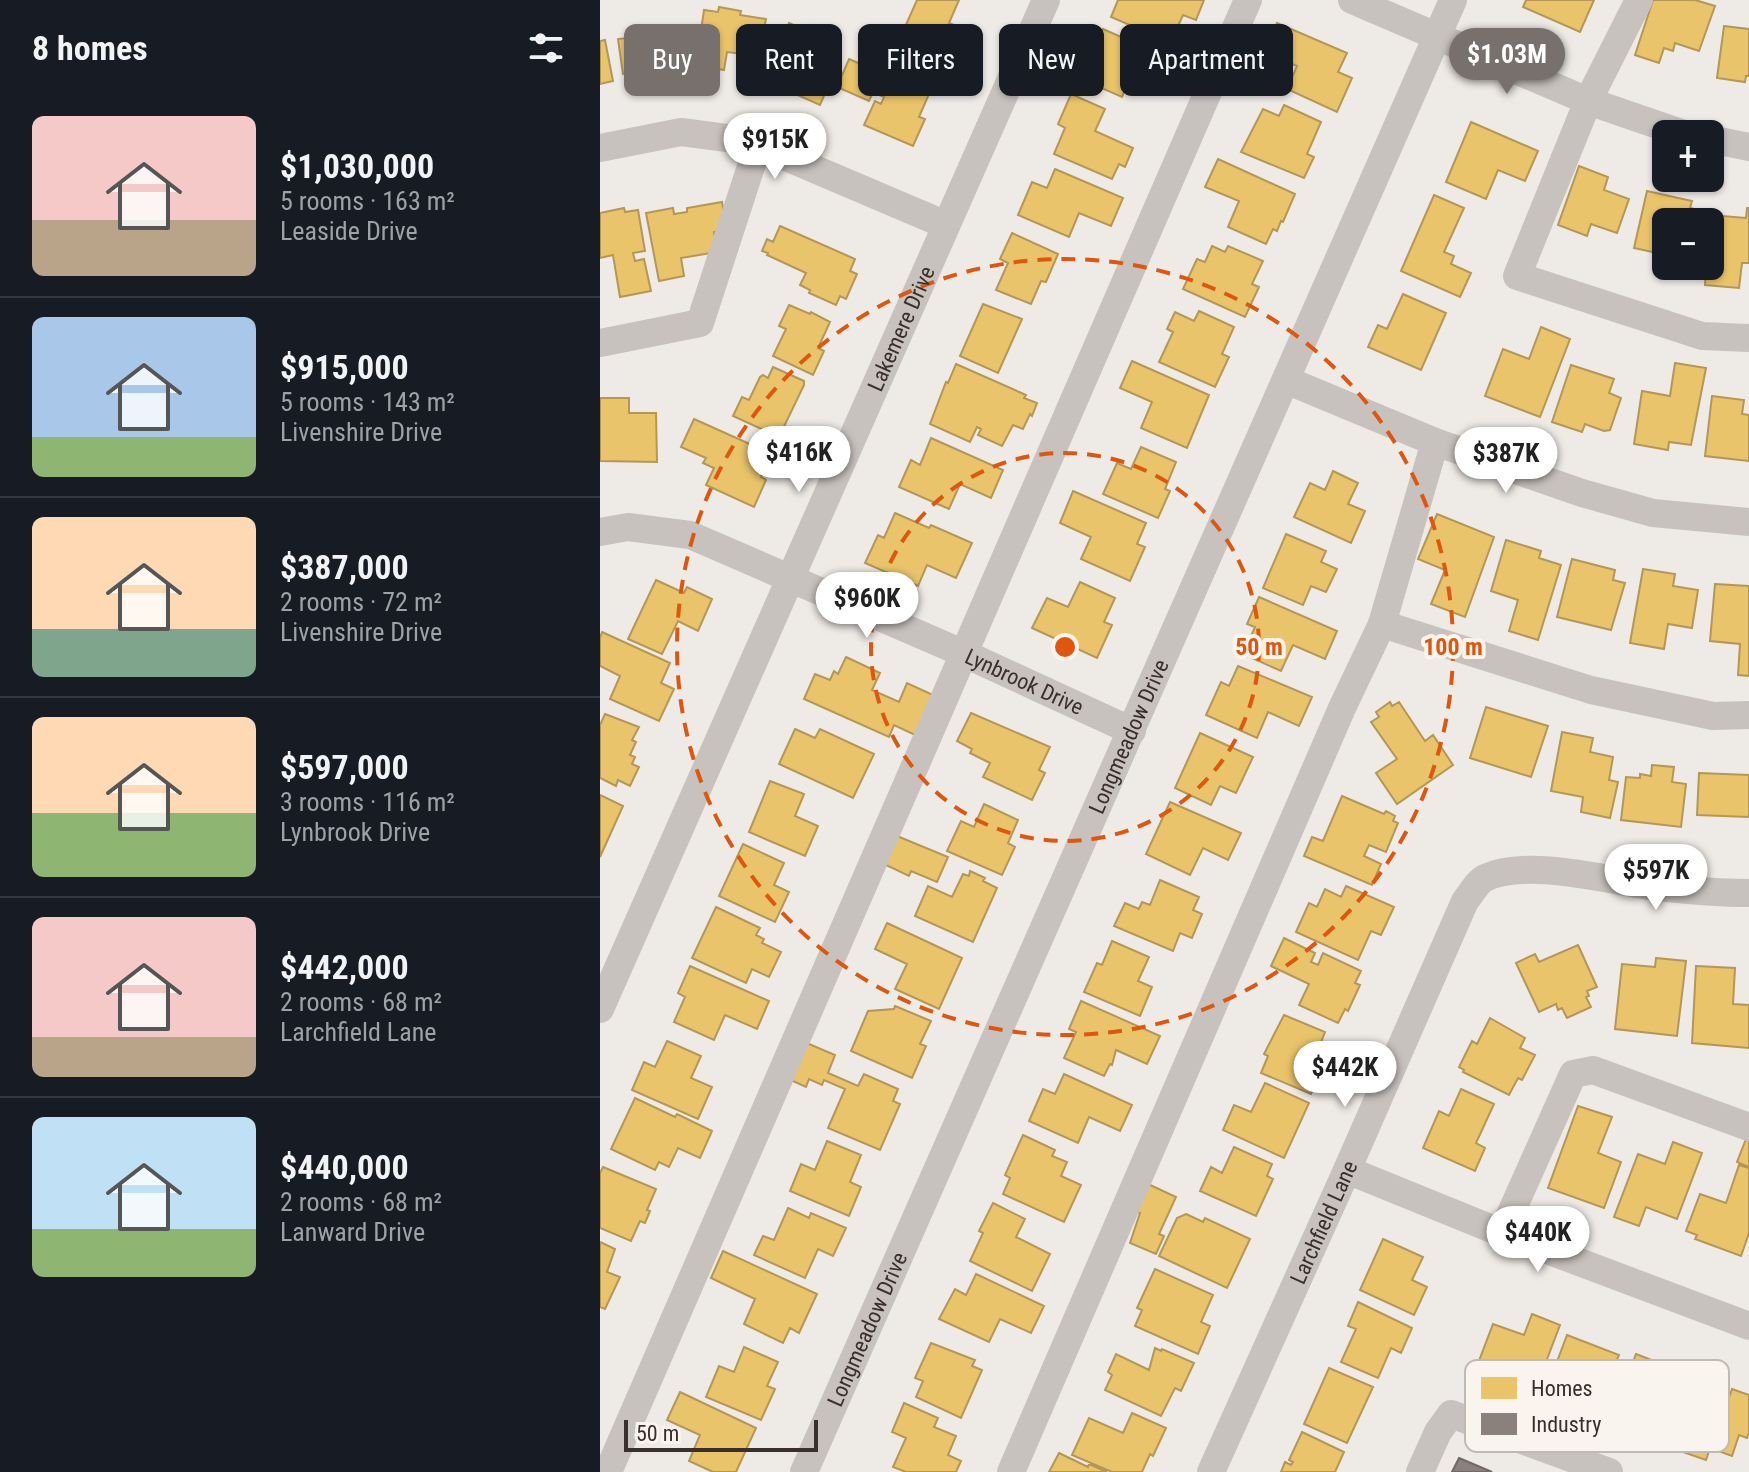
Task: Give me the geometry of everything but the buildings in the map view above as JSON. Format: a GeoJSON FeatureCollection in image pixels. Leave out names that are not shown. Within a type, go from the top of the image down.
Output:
{"type":"FeatureCollection","features":[{"type":"Feature","properties":{"kind":"street","name":"Lakemere Drive"},"geometry":{"type":"LineString","coordinates":[[600,1009],[1046,0]]}},
{"type":"Feature","properties":{"kind":"street"},"geometry":{"type":"LineString","coordinates":[[608,1472],[1248,0]]}},
{"type":"Feature","properties":{"kind":"street"},"geometry":{"type":"LineString","coordinates":[[1352,0],[1588,101],[1652,123]]}},
{"type":"Feature","properties":{"kind":"street","name":"Longmeadow Drive"},"geometry":{"type":"LineString","coordinates":[[804,1472],[1453,0]]}},
{"type":"Feature","properties":{"kind":"street"},"geometry":{"type":"LineString","coordinates":[[1639,0],[1588,101],[1517,276],[1702,336],[1749,338]]}},
{"type":"Feature","properties":{"kind":"street"},"geometry":{"type":"LineString","coordinates":[[600,148],[681,132],[727,138],[758,145],[946,225]]}},
{"type":"Feature","properties":{"kind":"street"},"geometry":{"type":"LineString","coordinates":[[1724,142],[1749,147]]}},
{"type":"Feature","properties":{"kind":"street"},"geometry":{"type":"LineString","coordinates":[[600,343],[700,323],[758,145]]}},
{"type":"Feature","properties":{"kind":"street"},"geometry":{"type":"LineString","coordinates":[[1286,380],[1435,442],[1582,493],[1653,513],[1749,522]]}},
{"type":"Feature","properties":{"kind":"street"},"geometry":{"type":"LineString","coordinates":[[1011,1472],[1342,708],[1382,624],[1435,442]]}},
{"type":"Feature","properties":{"kind":"street","name":"Lynbrook Drive"},"geometry":{"type":"LineString","coordinates":[[600,532],[628,527],[690,535],[965,654],[1132,731]]}},
{"type":"Feature","properties":{"kind":"street"},"geometry":{"type":"LineString","coordinates":[[1382,624],[1591,690],[1713,716],[1749,715]]}},
{"type":"Feature","properties":{"kind":"street","name":"Larchfield Lane"},"geometry":{"type":"LineString","coordinates":[[1211,1472],[1465,901],[1483,879],[1519,869],[1650,886],[1749,893]]}},
{"type":"Feature","properties":{"kind":"street"},"geometry":{"type":"LineString","coordinates":[[1502,1233],[1573,1074],[1593,1070],[1749,1127]]}},
{"type":"Feature","properties":{"kind":"street"},"geometry":{"type":"LineString","coordinates":[[1347,1170],[1502,1233],[1749,1326]]}},
{"type":"Feature","properties":{"kind":"street"},"geometry":{"type":"LineString","coordinates":[[1420,1472],[1438,1432],[1451,1414],[1465,1419]]}},
{"type":"Feature","properties":{"kind":"street"},"geometry":{"type":"LineString","coordinates":[[1555,1452],[1609,1472]]}}]}
